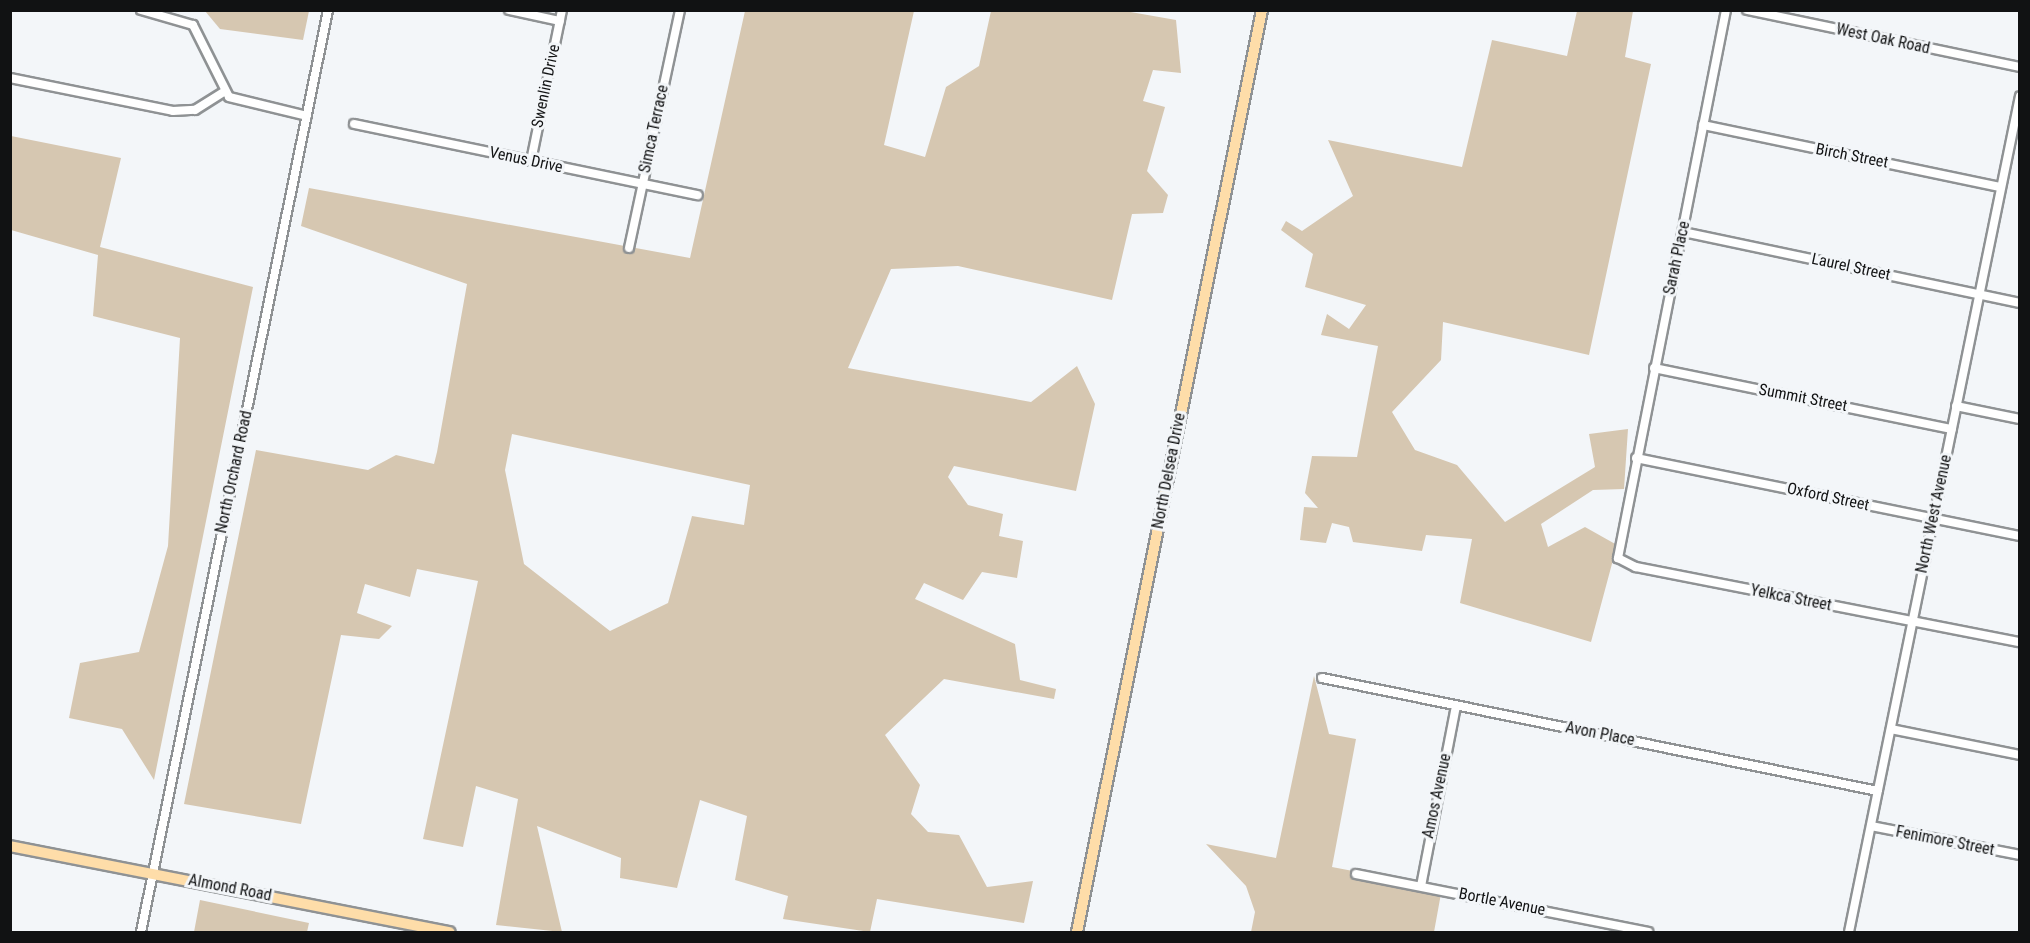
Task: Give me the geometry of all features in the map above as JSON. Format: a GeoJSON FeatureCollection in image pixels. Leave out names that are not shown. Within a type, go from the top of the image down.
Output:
{"type":"FeatureCollection","features":[{"type":"Feature","properties":{"kind":"main road","name":"North Delsea Drive"},"geometry":{"type":"LineString","coordinates":[[1077,933],[1262,10]]}},
{"type":"Feature","properties":{"kind":"main road","name":"Almond Road"},"geometry":{"type":"LineString","coordinates":[[10,846],[450,933]]}},
{"type":"Feature","properties":{"kind":"street"},"geometry":{"type":"LineString","coordinates":[[141,10],[193,25],[225,92],[239,101],[307,116]]}},
{"type":"Feature","properties":{"kind":"street","name":"North Orchard Road"},"geometry":{"type":"LineString","coordinates":[[141,933],[328,10]]}},
{"type":"Feature","properties":{"kind":"street"},"geometry":{"type":"LineString","coordinates":[[509,10],[560,21]]}},
{"type":"Feature","properties":{"kind":"street","name":"Swenlin Drive"},"geometry":{"type":"LineString","coordinates":[[531,161],[562,10]]}},
{"type":"Feature","properties":{"kind":"street","name":"Simca Terrace"},"geometry":{"type":"LineString","coordinates":[[629,248],[680,10]]}},
{"type":"Feature","properties":{"kind":"street","name":"Sarah Place"},"geometry":{"type":"LineString","coordinates":[[1626,504],[1683,232],[1726,10]]}},
{"type":"Feature","properties":{"kind":"street","name":"West Oak Road"},"geometry":{"type":"LineString","coordinates":[[1747,10],[2019,67]]}},
{"type":"Feature","properties":{"kind":"street"},"geometry":{"type":"LineString","coordinates":[[10,78],[173,111],[195,110],[225,92]]}},
{"type":"Feature","properties":{"kind":"street","name":"North West Avenue"},"geometry":{"type":"LineString","coordinates":[[1849,933],[2019,96]]}},
{"type":"Feature","properties":{"kind":"street","name":"Venus Drive"},"geometry":{"type":"LineString","coordinates":[[354,124],[698,195]]}},
{"type":"Feature","properties":{"kind":"street","name":"Birch Street"},"geometry":{"type":"LineString","coordinates":[[1703,125],[2000,187]]}},
{"type":"Feature","properties":{"kind":"street","name":"Laurel Street"},"geometry":{"type":"LineString","coordinates":[[1683,232],[2019,303]]}},
{"type":"Feature","properties":{"kind":"street","name":"Summit Street"},"geometry":{"type":"LineString","coordinates":[[1654,368],[1952,429]]}},
{"type":"Feature","properties":{"kind":"street"},"geometry":{"type":"LineString","coordinates":[[1956,406],[2019,419]]}},
{"type":"Feature","properties":{"kind":"street","name":"Oxford Street"},"geometry":{"type":"LineString","coordinates":[[1636,458],[2019,536]]}},
{"type":"Feature","properties":{"kind":"street","name":"Yelkca Street"},"geometry":{"type":"LineString","coordinates":[[1626,504],[1617,549],[1618,558],[1627,564],[2019,642]]}},
{"type":"Feature","properties":{"kind":"street","name":"Avon Place"},"geometry":{"type":"LineString","coordinates":[[1322,678],[1878,791]]}},
{"type":"Feature","properties":{"kind":"street","name":"Amos Avenue"},"geometry":{"type":"LineString","coordinates":[[1421,886],[1456,706]]}},
{"type":"Feature","properties":{"kind":"street"},"geometry":{"type":"LineString","coordinates":[[1891,729],[2019,755]]}},
{"type":"Feature","properties":{"kind":"street","name":"Fenimore Street"},"geometry":{"type":"LineString","coordinates":[[1871,826],[2019,855]]}},
{"type":"Feature","properties":{"kind":"street","name":"Bortle Avenue"},"geometry":{"type":"LineString","coordinates":[[1356,874],[1648,933]]}},
{"type":"Feature","properties":{"kind":"shaded area"},"geometry":{"type":"Polygon","coordinates":[[[205,11],[309,11],[303,40],[220,29],[205,11]]]}},
{"type":"Feature","properties":{"kind":"shaded area"},"geometry":{"type":"Polygon","coordinates":[[[745,11],[914,11],[884,145],[925,157],[946,87],[979,66],[991,11],[1125,11],[1176,20],[1181,73],[1153,70],[1143,101],[1165,107],[1147,171],[1168,195],[1163,213],[1132,214],[1112,300],[958,266],[891,269],[848,368],[1031,402],[1077,366],[1095,404],[1076,491],[954,466],[948,477],[968,505],[1003,514],[999,536],[1023,541],[1017,578],[982,572],[963,600],[924,583],[915,599],[1015,644],[1020,680],[1056,689],[1054,699],[944,679],[885,735],[920,785],[911,814],[928,832],[959,835],[987,887],[1033,881],[1024,923],[877,899],[870,932],[783,919],[788,896],[735,880],[747,816],[700,800],[677,888],[620,878],[621,858],[537,826],[562,932],[496,925],[518,799],[476,786],[463,847],[423,839],[478,581],[417,569],[410,597],[365,584],[357,613],[392,626],[379,639],[341,635],[301,824],[184,804],[256,450],[368,470],[396,455],[434,464],[437,452],[467,284],[301,226],[309,188],[690,258],[745,11]],[[512,434],[505,470],[524,564],[610,631],[668,603],[692,516],[744,525],[750,485],[512,434]]]}},
{"type":"Feature","properties":{"kind":"shaded area"},"geometry":{"type":"Polygon","coordinates":[[[1577,11],[1633,11],[1625,57],[1651,64],[1589,355],[1443,322],[1441,360],[1392,412],[1415,450],[1457,465],[1505,522],[1595,467],[1589,434],[1628,429],[1624,489],[1593,490],[1541,524],[1548,547],[1585,527],[1617,545],[1591,642],[1460,603],[1472,539],[1426,535],[1422,551],[1353,542],[1349,527],[1332,523],[1326,543],[1300,540],[1304,507],[1318,508],[1305,493],[1312,456],[1357,457],[1378,346],[1321,335],[1327,314],[1349,329],[1366,305],[1305,287],[1313,254],[1281,230],[1286,221],[1302,231],[1353,196],[1328,140],[1462,167],[1492,40],[1567,56],[1577,11]]]}},
{"type":"Feature","properties":{"kind":"shaded area"},"geometry":{"type":"Polygon","coordinates":[[[11,136],[121,158],[100,247],[253,287],[154,780],[122,729],[69,718],[80,663],[139,652],[168,546],[180,338],[93,316],[98,255],[11,230],[11,136]]]}},
{"type":"Feature","properties":{"kind":"shaded area"},"geometry":{"type":"Polygon","coordinates":[[[1314,676],[1329,734],[1356,739],[1332,867],[1442,888],[1434,932],[1251,932],[1255,912],[1246,886],[1206,844],[1276,858],[1314,676]]]}},
{"type":"Feature","properties":{"kind":"shaded area"},"geometry":{"type":"Polygon","coordinates":[[[200,900],[309,923],[307,932],[194,932],[200,900]]]}}]}
